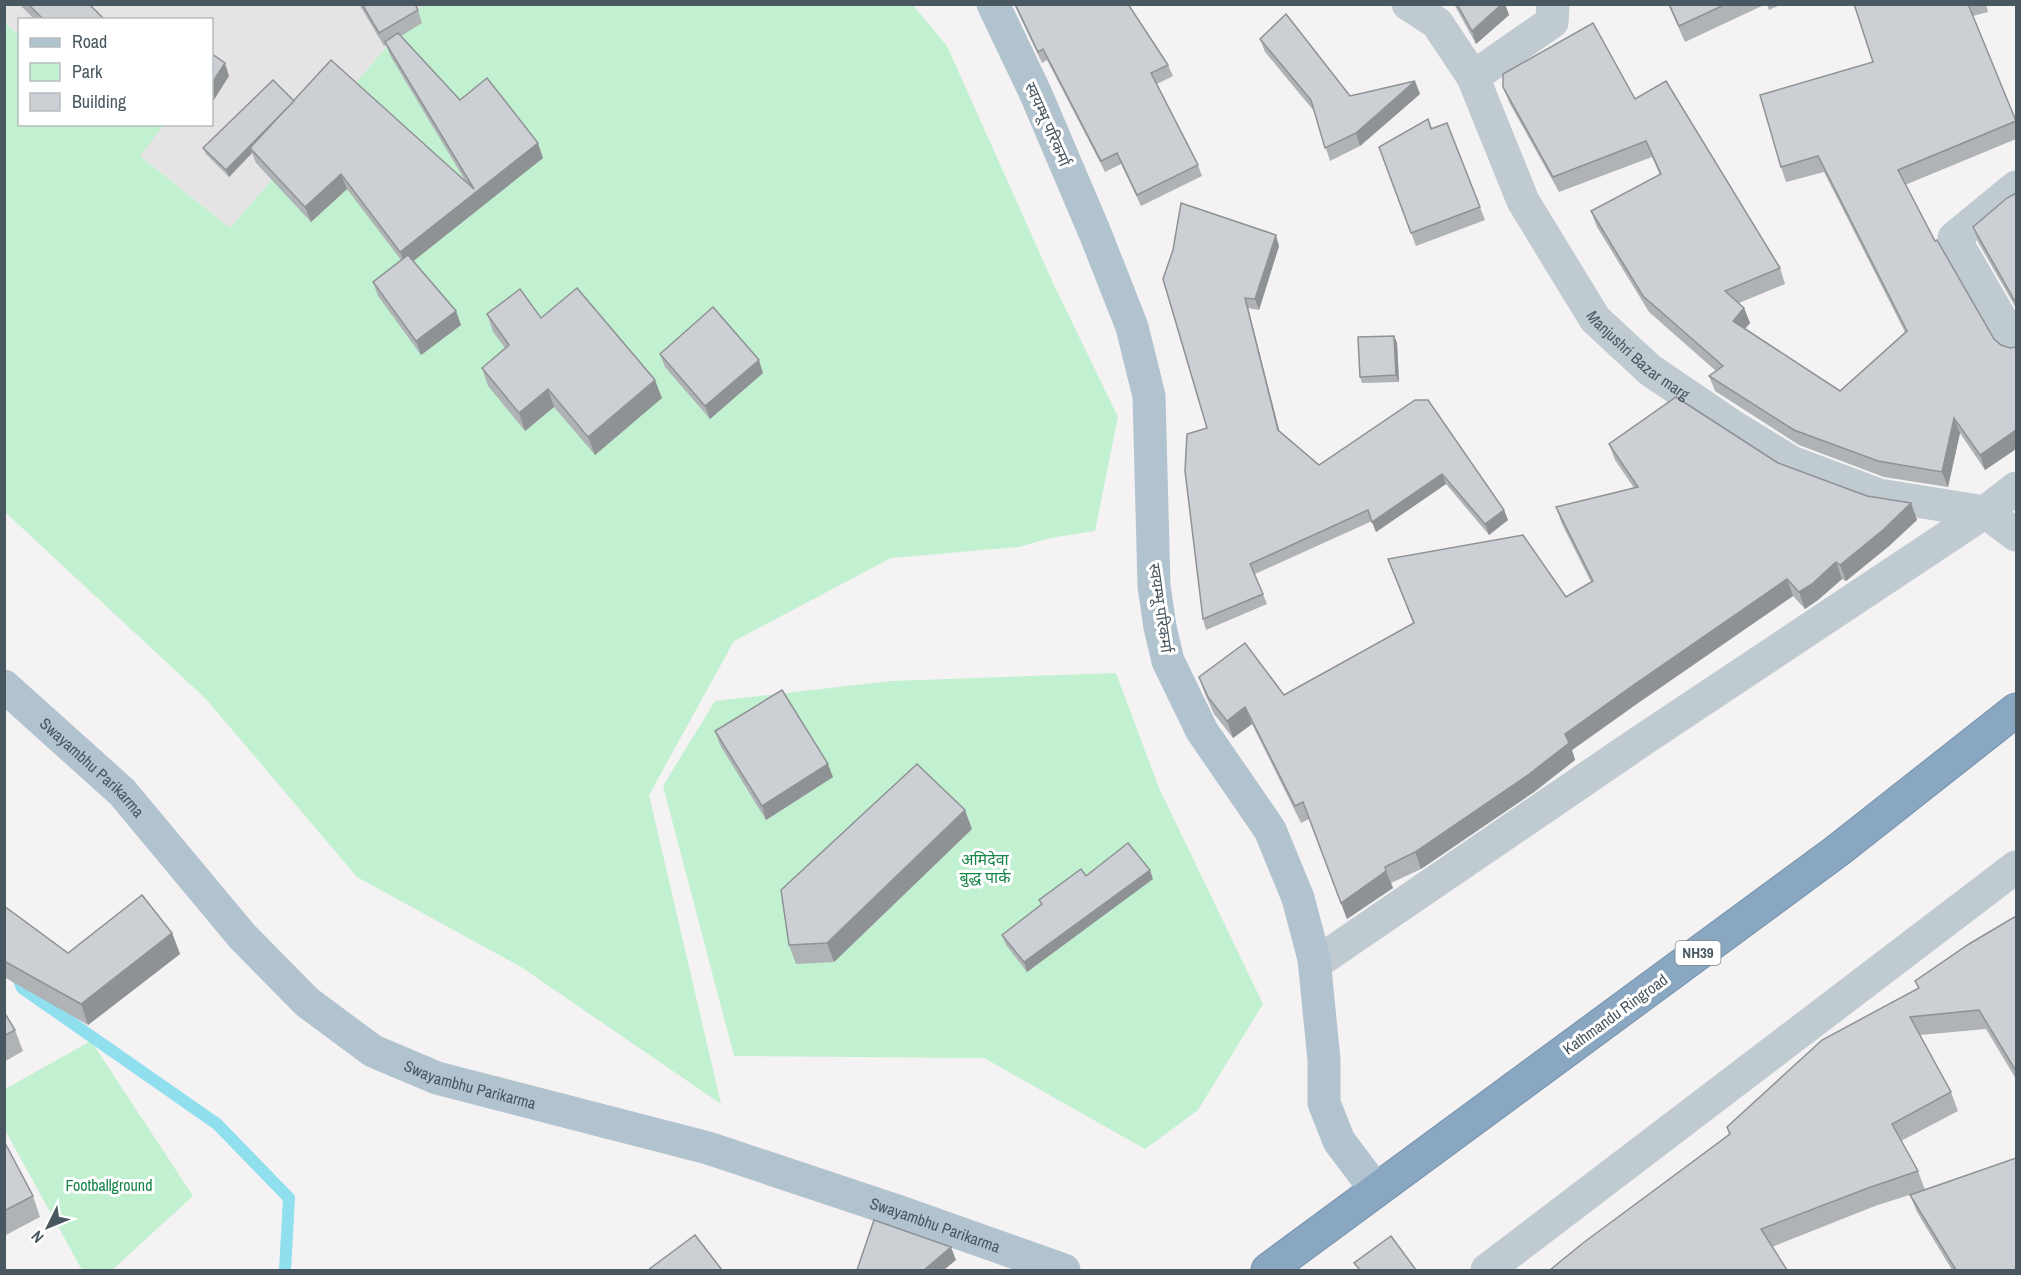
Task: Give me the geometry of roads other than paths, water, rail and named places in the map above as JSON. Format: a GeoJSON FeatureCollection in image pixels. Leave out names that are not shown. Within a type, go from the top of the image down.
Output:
{"type":"FeatureCollection","features":[{"type":"Feature","properties":{"kind":"highway","name":"Kathmandu Ringroad"},"geometry":{"type":"LineString","coordinates":[[1268,1270],[1837,851],[2016,710]]}},
{"type":"Feature","properties":{"kind":"main road","name":"स्वयम्भू परिकर्मा"},"geometry":{"type":"LineString","coordinates":[[993,4],[1035,92],[1132,327],[1149,396],[1154,586],[1168,661],[1202,731],[1270,830],[1298,898],[1314,959],[1324,1060],[1324,1103],[1339,1141],[1376,1190]]}},
{"type":"Feature","properties":{"kind":"main road","name":"Swayambhu Parikarma"},"geometry":{"type":"LineString","coordinates":[[4,686],[122,792],[242,936],[307,1002],[373,1051],[437,1078],[708,1148],[1064,1270]]}},
{"type":"Feature","properties":{"kind":"street","name":"Manjushri Bazar marg"},"geometry":{"type":"LineString","coordinates":[[1408,4],[1437,23],[1473,76],[1523,201],[1595,319],[1650,370],[1791,462],[1879,495],[1985,512],[2016,535]]}},
{"type":"Feature","properties":{"kind":"street"},"geometry":{"type":"LineString","coordinates":[[1473,76],[1552,22],[1553,4]]}},
{"type":"Feature","properties":{"kind":"street"},"geometry":{"type":"LineString","coordinates":[[2016,187],[1954,238],[2016,345]]}},
{"type":"Feature","properties":{"kind":"street"},"geometry":{"type":"LineString","coordinates":[[1314,959],[1325,957],[1648,736],[1985,512],[2016,488]]}},
{"type":"Feature","properties":{"kind":"street"},"geometry":{"type":"LineString","coordinates":[[1487,1270],[2016,867]]}},
{"type":"Feature","properties":{"kind":"waterway"},"geometry":{"type":"LineString","coordinates":[[4,942],[22,988],[217,1124],[289,1198],[285,1270]]}},
{"type":"Feature","properties":{"kind":"park label","name":"अमिदेवा बुद्ध पार्क"},"geometry":{"type":"Point","coordinates":[985,868]}},
{"type":"Feature","properties":{"kind":"park label","name":"Footballground"},"geometry":{"type":"Point","coordinates":[109,1185]}}]}
